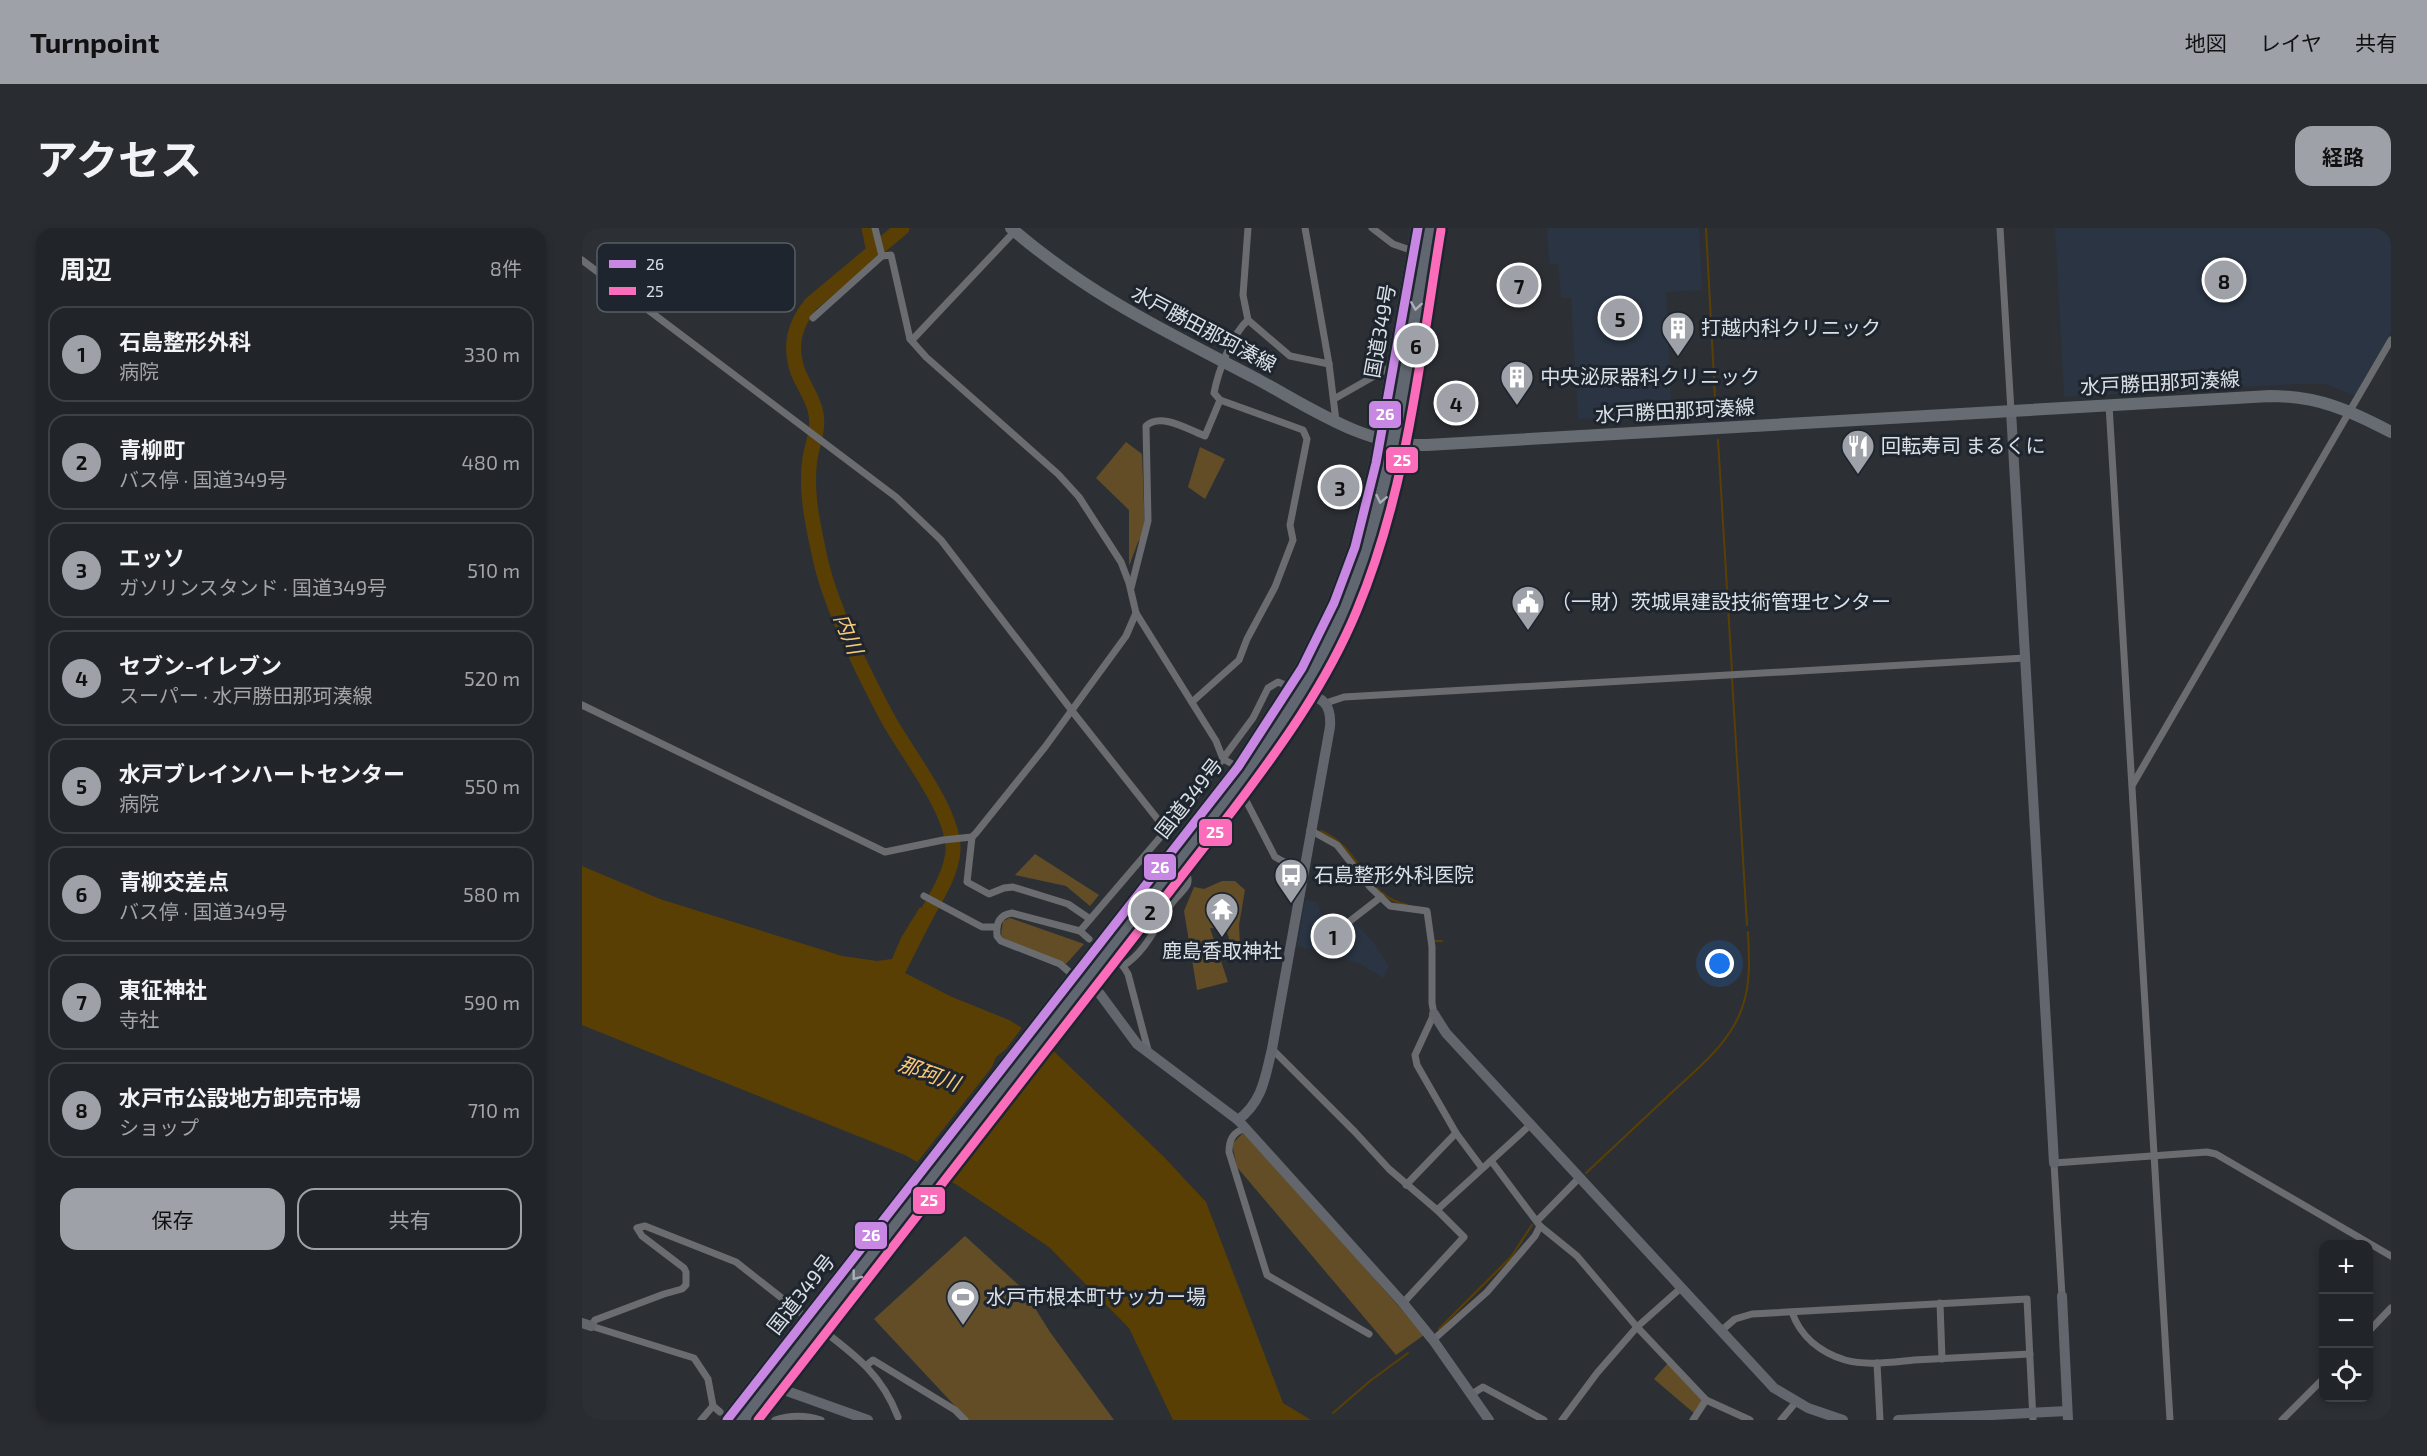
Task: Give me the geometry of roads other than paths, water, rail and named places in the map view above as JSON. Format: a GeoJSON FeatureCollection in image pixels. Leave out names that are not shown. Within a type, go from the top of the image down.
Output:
{"type":"FeatureCollection","features":[{"type":"Feature","properties":{"kind":"highway","name":"国道349号"},"geometry":{"type":"LineString","coordinates":[[743,1420],[765,1381],[1067,993],[1238,785],[1297,689],[1345,578],[1387,441],[1419,252],[1418,228]]}},
{"type":"Feature","properties":{"kind":"highway","name":"国道349号"},"geometry":{"type":"LineString","coordinates":[[1387,441],[1394,365],[1419,252],[1429,228]]}},
{"type":"Feature","properties":{"kind":"highway","name":"国道349号"},"geometry":{"type":"LineString","coordinates":[[1079,979],[1297,689]]}},
{"type":"Feature","properties":{"kind":"highway","name":"国道349号"},"geometry":{"type":"LineString","coordinates":[[724,1416],[765,1381]]}},
{"type":"Feature","properties":{"kind":"main road","name":"水戸勝田那珂湊線"},"geometry":{"type":"LineString","coordinates":[[1013,229],[1099,295],[1153,326],[1336,420],[1387,441],[1427,445],[2284,396],[2311,399],[2349,411],[2391,432]]}},
{"type":"Feature","properties":{"kind":"street"},"geometry":{"type":"LineString","coordinates":[[1248,228],[1243,295],[1248,320],[1290,356],[1329,364]]}},
{"type":"Feature","properties":{"kind":"street"},"geometry":{"type":"LineString","coordinates":[[1305,228],[1329,364],[1336,420]]}},
{"type":"Feature","properties":{"kind":"street"},"geometry":{"type":"LineString","coordinates":[[1372,228],[1393,244],[1419,252]]}},
{"type":"Feature","properties":{"kind":"street"},"geometry":{"type":"LineString","coordinates":[[1898,1420],[2068,1416],[2000,228]]}},
{"type":"Feature","properties":{"kind":"street"},"geometry":{"type":"LineString","coordinates":[[910,339],[915,338],[1013,229]]}},
{"type":"Feature","properties":{"kind":"street"},"geometry":{"type":"LineString","coordinates":[[876,232],[881,254]]}},
{"type":"Feature","properties":{"kind":"street"},"geometry":{"type":"LineString","coordinates":[[813,318],[881,254],[891,255],[910,339],[959,388],[1058,474],[1079,497],[1121,562],[1136,613],[1216,741],[1223,759],[1238,767]]}},
{"type":"Feature","properties":{"kind":"street"},"geometry":{"type":"LineString","coordinates":[[582,260],[597,271]]}},
{"type":"Feature","properties":{"kind":"street"},"geometry":{"type":"LineString","coordinates":[[650,312],[896,497],[941,540],[1167,831]]}},
{"type":"Feature","properties":{"kind":"street"},"geometry":{"type":"LineString","coordinates":[[1192,702],[1239,660],[1247,639],[1275,587],[1293,540],[1290,525],[1307,439],[1303,430],[1220,400],[1214,393],[1224,362],[1241,326],[1248,320]]}},
{"type":"Feature","properties":{"kind":"street"},"geometry":{"type":"LineString","coordinates":[[2133,785],[2391,340]]}},
{"type":"Feature","properties":{"kind":"street"},"geometry":{"type":"LineString","coordinates":[[1334,399],[1394,365]]}},
{"type":"Feature","properties":{"kind":"street"},"geometry":{"type":"LineString","coordinates":[[1130,592],[1148,520],[1146,426],[1151,421],[1161,419],[1205,436],[1220,400]]}},
{"type":"Feature","properties":{"kind":"street"},"geometry":{"type":"LineString","coordinates":[[2109,405],[2170,1420]]}},
{"type":"Feature","properties":{"kind":"street"},"geometry":{"type":"LineString","coordinates":[[1090,919],[1068,904],[1013,887],[989,894],[967,882],[972,837],[1072,711],[1126,636],[1136,613]]}},
{"type":"Feature","properties":{"kind":"street"},"geometry":{"type":"LineString","coordinates":[[1326,703],[1344,697],[2025,658]]}},
{"type":"Feature","properties":{"kind":"street"},"geometry":{"type":"LineString","coordinates":[[1080,931],[1167,831],[1223,759],[1253,718],[1268,688],[1278,682],[1326,703],[1330,709],[1330,727],[1272,1049],[1257,1102],[1229,1140],[1229,1152],[1267,1275],[1369,1334]]}},
{"type":"Feature","properties":{"kind":"street"},"geometry":{"type":"LineString","coordinates":[[582,705],[885,852],[943,840],[972,837]]}},
{"type":"Feature","properties":{"kind":"street"},"geometry":{"type":"LineString","coordinates":[[1238,785],[1275,857],[1303,872]]}},
{"type":"Feature","properties":{"kind":"street"},"geometry":{"type":"LineString","coordinates":[[1310,830],[1337,845],[1390,906],[1427,911],[1432,947],[1432,1003],[1434,1014],[1446,1033],[1774,1388],[1821,1417],[1844,1420]]}},
{"type":"Feature","properties":{"kind":"street"},"geometry":{"type":"LineString","coordinates":[[1123,966],[1131,961],[1154,933],[1172,903],[1187,884],[1187,874],[1183,867]]}},
{"type":"Feature","properties":{"kind":"street"},"geometry":{"type":"LineString","coordinates":[[924,896],[982,927],[996,927]]}},
{"type":"Feature","properties":{"kind":"street"},"geometry":{"type":"LineString","coordinates":[[1350,921],[1381,897]]}},
{"type":"Feature","properties":{"kind":"street"},"geometry":{"type":"LineString","coordinates":[[1089,939],[1080,931],[1012,913],[1000,918],[996,927],[997,936],[1001,941],[1060,964],[1100,994],[1127,1033],[1242,1124],[1403,1303],[1433,1340],[1489,1420]]}},
{"type":"Feature","properties":{"kind":"street"},"geometry":{"type":"LineString","coordinates":[[1114,959],[1123,966],[1130,982],[1149,1052]]}},
{"type":"Feature","properties":{"kind":"street"},"geometry":{"type":"LineString","coordinates":[[1434,1014],[1415,1055],[1417,1065],[1456,1133],[1482,1168]]}},
{"type":"Feature","properties":{"kind":"street"},"geometry":{"type":"LineString","coordinates":[[1272,1049],[1389,1169],[1437,1210],[1464,1237],[1403,1303]]}},
{"type":"Feature","properties":{"kind":"street"},"geometry":{"type":"LineString","coordinates":[[1437,1210],[1530,1125]]}},
{"type":"Feature","properties":{"kind":"street"},"geometry":{"type":"LineString","coordinates":[[1406,1185],[1456,1133]]}},
{"type":"Feature","properties":{"kind":"street"},"geometry":{"type":"LineString","coordinates":[[2054,1163],[2207,1152],[2216,1154],[2391,1256]]}},
{"type":"Feature","properties":{"kind":"street"},"geometry":{"type":"LineString","coordinates":[[1492,1162],[1539,1224],[1577,1256],[1637,1327],[1706,1400],[1750,1420]]}},
{"type":"Feature","properties":{"kind":"street"},"geometry":{"type":"LineString","coordinates":[[1433,1340],[1487,1292],[1535,1236],[1539,1224],[1579,1178]]}},
{"type":"Feature","properties":{"kind":"street"},"geometry":{"type":"LineString","coordinates":[[587,1325],[595,1320],[682,1289],[686,1285],[684,1268],[642,1236],[637,1228],[645,1226],[736,1262],[867,1365],[892,1402],[898,1417]]}},
{"type":"Feature","properties":{"kind":"street"},"geometry":{"type":"LineString","coordinates":[[1563,1420],[1597,1373],[1637,1327],[1682,1287]]}},
{"type":"Feature","properties":{"kind":"street"},"geometry":{"type":"LineString","coordinates":[[1722,1330],[1742,1316],[2026,1299],[2033,1416]]}},
{"type":"Feature","properties":{"kind":"street"},"geometry":{"type":"LineString","coordinates":[[1940,1303],[1942,1359]]}},
{"type":"Feature","properties":{"kind":"street"},"geometry":{"type":"LineString","coordinates":[[2373,1327],[2391,1308]]}},
{"type":"Feature","properties":{"kind":"street"},"geometry":{"type":"LineString","coordinates":[[1792,1312],[1803,1332],[1820,1348],[1846,1360],[1877,1363],[2030,1354]]}},
{"type":"Feature","properties":{"kind":"street"},"geometry":{"type":"LineString","coordinates":[[587,1325],[694,1358],[708,1378],[712,1406],[724,1416]]}},
{"type":"Feature","properties":{"kind":"street"},"geometry":{"type":"LineString","coordinates":[[867,1365],[873,1360],[955,1410],[965,1420]]}},
{"type":"Feature","properties":{"kind":"street"},"geometry":{"type":"LineString","coordinates":[[1877,1363],[1880,1420]]}},
{"type":"Feature","properties":{"kind":"street"},"geometry":{"type":"LineString","coordinates":[[765,1381],[868,1420]]}},
{"type":"Feature","properties":{"kind":"street"},"geometry":{"type":"LineString","coordinates":[[2282,1420],[2319,1383]]}},
{"type":"Feature","properties":{"kind":"street"},"geometry":{"type":"LineString","coordinates":[[1472,1394],[1483,1387],[1544,1420]]}},
{"type":"Feature","properties":{"kind":"street"},"geometry":{"type":"LineString","coordinates":[[1693,1420],[1706,1400]]}},
{"type":"Feature","properties":{"kind":"street"},"geometry":{"type":"LineString","coordinates":[[1781,1420],[1796,1402]]}},
{"type":"Feature","properties":{"kind":"street"},"geometry":{"type":"LineString","coordinates":[[701,1420],[712,1406]]}},
{"type":"Feature","properties":{"kind":"street"},"geometry":{"type":"LineString","coordinates":[[775,1420],[787,1416],[811,1417],[821,1420]]}},
{"type":"Feature","properties":{"kind":"water","name":"那珂川"},"geometry":{"type":"Polygon","coordinates":[[[582,866],[660,899],[842,956],[877,961],[892,959],[901,938],[920,907],[934,916],[905,973],[952,997],[1009,1020],[1042,1040],[1164,1157],[1206,1202],[1283,1403],[1311,1420],[1173,1420],[1129,1328],[1049,1247],[957,1185],[905,1155],[582,1025],[582,866]]]}},
{"type":"Feature","properties":{"kind":"waterway"},"geometry":{"type":"LineString","coordinates":[[869,228],[874,252]]}},
{"type":"Feature","properties":{"kind":"waterway","name":"内川"},"geometry":{"type":"LineString","coordinates":[[902,228],[811,304],[797,328],[794,353],[798,372],[811,399],[816,416],[810,458],[809,496],[825,577],[840,618],[868,680],[895,731],[938,800],[951,835],[953,851],[948,871],[918,930]]}},
{"type":"Feature","properties":{"kind":"waterway"},"geometry":{"type":"LineString","coordinates":[[1706,228],[1716,416]]}},
{"type":"Feature","properties":{"kind":"waterway"},"geometry":{"type":"LineString","coordinates":[[1718,440],[1732,672]]}},
{"type":"Feature","properties":{"kind":"waterway"},"geometry":{"type":"LineString","coordinates":[[1732,678],[1747,925]]}},
{"type":"Feature","properties":{"kind":"waterway"},"geometry":{"type":"LineString","coordinates":[[1321,831],[1344,847],[1371,882],[1386,896],[1407,905]]}},
{"type":"Feature","properties":{"kind":"waterway"},"geometry":{"type":"LineString","coordinates":[[1586,1173],[1711,1056],[1730,1032],[1743,1005],[1747,987],[1748,932]]}},
{"type":"Feature","properties":{"kind":"waterway"},"geometry":{"type":"LineString","coordinates":[[1434,941],[1442,941]]}},
{"type":"Feature","properties":{"kind":"waterway"},"geometry":{"type":"LineString","coordinates":[[1439,1329],[1511,1257],[1532,1225]]}},
{"type":"Feature","properties":{"kind":"waterway"},"geometry":{"type":"LineString","coordinates":[[1333,1413],[1370,1381],[1408,1353]]}},
{"type":"Feature","properties":{"kind":"place","name":"水戸市公設地方卸売市場"},"geometry":{"type":"Point","coordinates":[2224,280]}},
{"type":"Feature","properties":{"kind":"place","name":"東征神社"},"geometry":{"type":"Point","coordinates":[1519,285]}},
{"type":"Feature","properties":{"kind":"place","name":"水戸ブレインハートセンター"},"geometry":{"type":"Point","coordinates":[1620,318]}},
{"type":"Feature","properties":{"kind":"place","name":"青柳交差点"},"geometry":{"type":"Point","coordinates":[1416,345]}},
{"type":"Feature","properties":{"kind":"place","name":"打越内科クリニック"},"geometry":{"type":"Point","coordinates":[1678,357]}},
{"type":"Feature","properties":{"kind":"place","name":"セブン-イレブン"},"geometry":{"type":"Point","coordinates":[1456,403]}},
{"type":"Feature","properties":{"kind":"place","name":"中央泌尿器科クリニック"},"geometry":{"type":"Point","coordinates":[1517,406]}},
{"type":"Feature","properties":{"kind":"place","name":"回転寿司 まるくに"},"geometry":{"type":"Point","coordinates":[1858,475]}},
{"type":"Feature","properties":{"kind":"place","name":"エッソ"},"geometry":{"type":"Point","coordinates":[1340,487]}},
{"type":"Feature","properties":{"kind":"place","name":"（一財）茨城県建設技術管理センター"},"geometry":{"type":"Point","coordinates":[1528,631]}},
{"type":"Feature","properties":{"kind":"place","name":"石島整形外科医院"},"geometry":{"type":"Point","coordinates":[1291,904]}},
{"type":"Feature","properties":{"kind":"place","name":"青柳町"},"geometry":{"type":"Point","coordinates":[1150,911]}},
{"type":"Feature","properties":{"kind":"place","name":"石島整形外科"},"geometry":{"type":"Point","coordinates":[1333,936]}},
{"type":"Feature","properties":{"kind":"place","name":"鹿島香取神社"},"geometry":{"type":"Point","coordinates":[1222,938]}},
{"type":"Feature","properties":{"kind":"place","name":"水戸市根本町サッカー場"},"geometry":{"type":"Point","coordinates":[963,1326]}}]}
